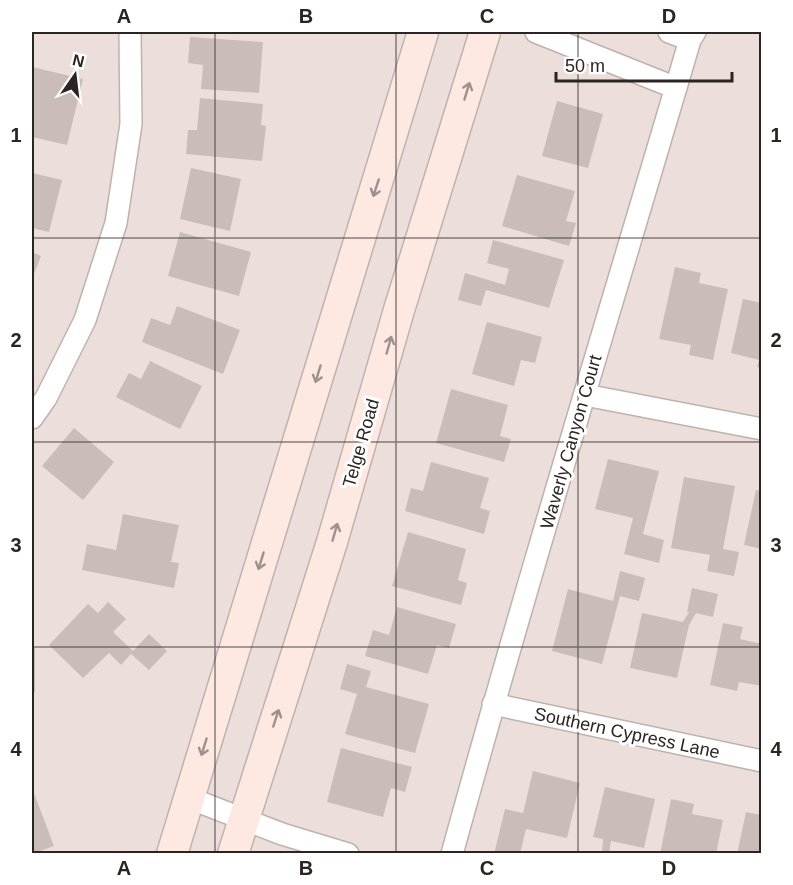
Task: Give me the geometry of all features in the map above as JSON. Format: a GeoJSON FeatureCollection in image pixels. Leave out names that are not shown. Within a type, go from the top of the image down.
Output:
{"type":"FeatureCollection","features":[{"type":"Feature","properties":{"kind":"main road"},"geometry":{"type":"LineString","coordinates":[[172,854],[423,32]]}},
{"type":"Feature","properties":{"kind":"main road","name":"Telge Road"},"geometry":{"type":"LineString","coordinates":[[233,854],[332,542],[399,310],[485,32]]}},
{"type":"Feature","properties":{"kind":"street"},"geometry":{"type":"LineString","coordinates":[[32,417],[46,398],[84,320],[116,223],[131,124],[130,32]]}},
{"type":"Feature","properties":{"kind":"street"},"geometry":{"type":"LineString","coordinates":[[536,32],[676,88]]}},
{"type":"Feature","properties":{"kind":"street"},"geometry":{"type":"LineString","coordinates":[[669,32],[692,36]]}},
{"type":"Feature","properties":{"kind":"street","name":"Waverly Canyon Court"},"geometry":{"type":"LineString","coordinates":[[452,854],[493,704],[692,36]]}},
{"type":"Feature","properties":{"kind":"street"},"geometry":{"type":"LineString","coordinates":[[585,395],[762,429]]}},
{"type":"Feature","properties":{"kind":"street","name":"Southern Cypress Lane"},"geometry":{"type":"LineString","coordinates":[[493,704],[762,760]]}},
{"type":"Feature","properties":{"kind":"street"},"geometry":{"type":"LineString","coordinates":[[189,798],[282,834],[348,854]]}},
{"type":"Feature","properties":{"kind":"building"},"geometry":{"type":"Polygon","coordinates":[[[190,37],[263,42],[259,93],[201,89],[203,65],[188,63],[190,37]]]}},
{"type":"Feature","properties":{"kind":"building"},"geometry":{"type":"Polygon","coordinates":[[[32,67],[83,79],[67,145],[32,137],[32,67]]]}},
{"type":"Feature","properties":{"kind":"building"},"geometry":{"type":"Polygon","coordinates":[[[200,98],[263,104],[261,125],[266,126],[262,161],[186,154],[188,130],[197,130],[200,98]]]}},
{"type":"Feature","properties":{"kind":"building"},"geometry":{"type":"Polygon","coordinates":[[[557,101],[603,114],[588,168],[542,156],[557,101]]]}},
{"type":"Feature","properties":{"kind":"building"},"geometry":{"type":"Polygon","coordinates":[[[191,168],[241,179],[230,231],[180,219],[191,168]]]}},
{"type":"Feature","properties":{"kind":"building"},"geometry":{"type":"Polygon","coordinates":[[[32,173],[62,180],[49,232],[32,228],[32,173]]]}},
{"type":"Feature","properties":{"kind":"building"},"geometry":{"type":"Polygon","coordinates":[[[517,175],[575,191],[566,221],[576,223],[569,246],[502,226],[517,175]]]}},
{"type":"Feature","properties":{"kind":"building"},"geometry":{"type":"Polygon","coordinates":[[[180,232],[251,252],[239,296],[168,276],[180,232]]]}},
{"type":"Feature","properties":{"kind":"building"},"geometry":{"type":"Polygon","coordinates":[[[493,240],[564,260],[549,308],[486,290],[481,306],[458,300],[465,273],[505,285],[509,269],[487,263],[493,240]]]}},
{"type":"Feature","properties":{"kind":"building"},"geometry":{"type":"Polygon","coordinates":[[[32,252],[41,256],[32,279],[32,252]]]}},
{"type":"Feature","properties":{"kind":"building"},"geometry":{"type":"Polygon","coordinates":[[[675,267],[701,273],[699,283],[728,289],[713,360],[689,355],[691,345],[659,339],[675,267]]]}},
{"type":"Feature","properties":{"kind":"building"},"geometry":{"type":"Polygon","coordinates":[[[743,299],[762,303],[762,368],[757,367],[759,360],[731,353],[743,299]]]}},
{"type":"Feature","properties":{"kind":"building"},"geometry":{"type":"Polygon","coordinates":[[[177,306],[240,330],[223,374],[142,342],[151,318],[170,325],[177,306]]]}},
{"type":"Feature","properties":{"kind":"building"},"geometry":{"type":"Polygon","coordinates":[[[487,322],[542,337],[535,363],[521,360],[514,386],[472,374],[487,322]]]}},
{"type":"Feature","properties":{"kind":"building"},"geometry":{"type":"Polygon","coordinates":[[[150,361],[202,386],[180,429],[116,397],[129,373],[141,379],[150,361]]]}},
{"type":"Feature","properties":{"kind":"building"},"geometry":{"type":"Polygon","coordinates":[[[451,389],[508,405],[500,436],[511,439],[504,462],[436,443],[451,389]]]}},
{"type":"Feature","properties":{"kind":"building"},"geometry":{"type":"Polygon","coordinates":[[[74,428],[114,462],[83,500],[42,466],[74,428]]]}},
{"type":"Feature","properties":{"kind":"building"},"geometry":{"type":"Polygon","coordinates":[[[608,459],[659,471],[643,534],[664,540],[659,563],[624,554],[633,518],[595,509],[608,459]]]}},
{"type":"Feature","properties":{"kind":"building"},"geometry":{"type":"Polygon","coordinates":[[[431,462],[489,478],[480,508],[490,511],[484,534],[405,511],[411,488],[423,491],[431,462]]]}},
{"type":"Feature","properties":{"kind":"building"},"geometry":{"type":"Polygon","coordinates":[[[684,477],[735,486],[723,549],[739,552],[734,576],[707,571],[710,555],[671,548],[684,477]]]}},
{"type":"Feature","properties":{"kind":"building"},"geometry":{"type":"Polygon","coordinates":[[[756,490],[762,491],[762,549],[744,545],[756,490]]]}},
{"type":"Feature","properties":{"kind":"building"},"geometry":{"type":"Polygon","coordinates":[[[123,514],[179,525],[171,562],[179,563],[174,588],[82,570],[87,544],[116,550],[123,514]]]}},
{"type":"Feature","properties":{"kind":"building"},"geometry":{"type":"Polygon","coordinates":[[[408,532],[466,549],[458,580],[467,583],[461,605],[392,586],[408,532]]]}},
{"type":"Feature","properties":{"kind":"building"},"geometry":{"type":"Polygon","coordinates":[[[620,571],[645,578],[639,601],[620,596],[602,664],[552,651],[568,589],[613,601],[620,571]]]}},
{"type":"Feature","properties":{"kind":"building"},"geometry":{"type":"Polygon","coordinates":[[[692,588],[718,594],[713,617],[696,613],[689,625],[677,678],[630,668],[642,613],[683,622],[689,612],[687,612],[692,588]]]}},
{"type":"Feature","properties":{"kind":"building"},"geometry":{"type":"Polygon","coordinates":[[[108,602],[126,619],[113,632],[133,651],[149,634],[167,651],[149,670],[131,654],[121,665],[109,653],[83,678],[49,645],[88,604],[98,613],[108,602]]]}},
{"type":"Feature","properties":{"kind":"building"},"geometry":{"type":"Polygon","coordinates":[[[397,607],[456,624],[449,648],[437,645],[428,674],[365,656],[373,630],[389,635],[397,607]]]}},
{"type":"Feature","properties":{"kind":"building"},"geometry":{"type":"Polygon","coordinates":[[[723,623],[743,627],[740,639],[762,644],[762,686],[739,682],[737,691],[710,685],[723,623]]]}},
{"type":"Feature","properties":{"kind":"building"},"geometry":{"type":"Polygon","coordinates":[[[32,648],[35,648],[35,692],[32,692],[32,648]]]}},
{"type":"Feature","properties":{"kind":"building"},"geometry":{"type":"Polygon","coordinates":[[[347,664],[371,671],[366,687],[429,704],[415,753],[345,734],[357,694],[340,689],[347,664]]]}},
{"type":"Feature","properties":{"kind":"building"},"geometry":{"type":"Polygon","coordinates":[[[341,748],[412,767],[405,792],[391,788],[383,817],[327,802],[341,748]]]}},
{"type":"Feature","properties":{"kind":"building"},"geometry":{"type":"Polygon","coordinates":[[[533,771],[580,783],[567,838],[526,829],[520,854],[494,854],[505,809],[523,813],[533,771]]]}},
{"type":"Feature","properties":{"kind":"building"},"geometry":{"type":"Polygon","coordinates":[[[605,787],[655,799],[644,848],[611,841],[609,854],[602,854],[603,839],[593,837],[605,787]]]}},
{"type":"Feature","properties":{"kind":"building"},"geometry":{"type":"Polygon","coordinates":[[[34,793],[54,846],[32,854],[32,795],[34,793]]]}},
{"type":"Feature","properties":{"kind":"building"},"geometry":{"type":"Polygon","coordinates":[[[671,799],[694,804],[692,814],[723,820],[716,854],[660,854],[671,799]]]}},
{"type":"Feature","properties":{"kind":"building"},"geometry":{"type":"Polygon","coordinates":[[[746,812],[762,815],[762,854],[737,854],[746,812]]]}}]}
